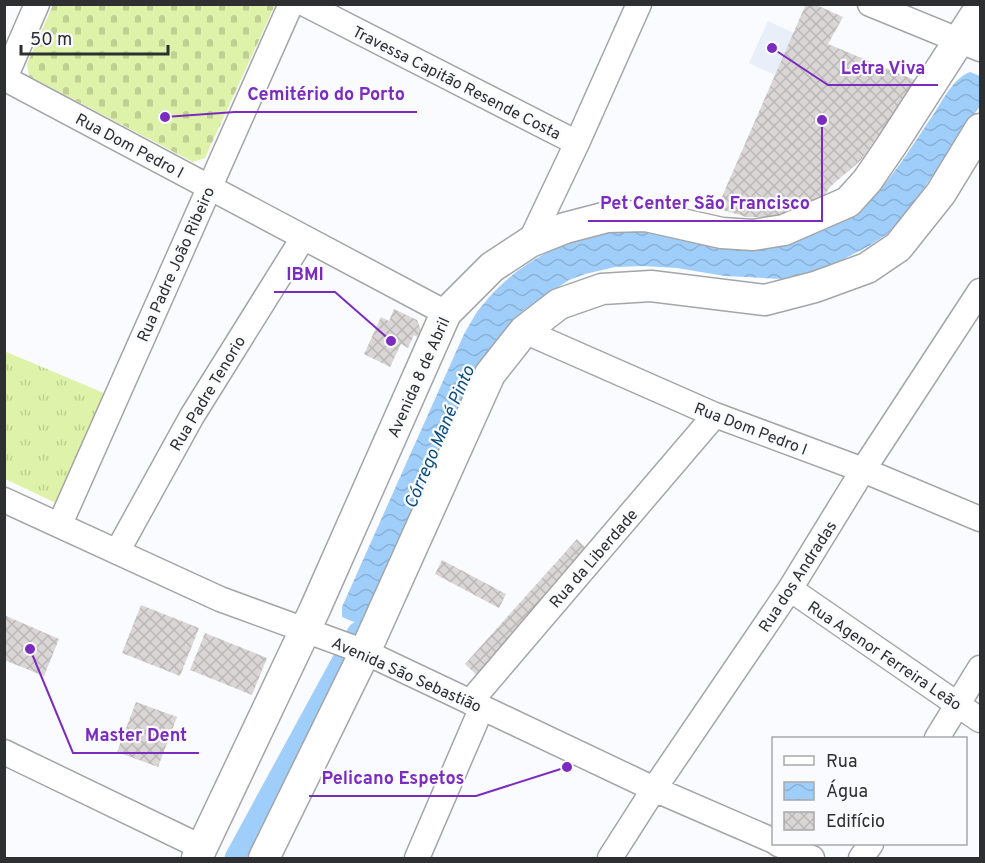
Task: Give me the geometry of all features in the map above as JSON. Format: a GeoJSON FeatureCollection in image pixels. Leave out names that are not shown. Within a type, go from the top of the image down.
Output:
{"type":"FeatureCollection","features":[{"type":"Feature","properties":{"kind":"main road","name":"Avenida 8 de Abril"},"geometry":{"type":"LineString","coordinates":[[200,853],[307,631],[324,587],[446,313],[492,267],[530,242],[565,228],[607,217],[646,216],[722,233],[753,235],[784,230],[848,202],[867,181],[969,43],[981,8]]}},
{"type":"Feature","properties":{"kind":"main road"},"geometry":{"type":"LineString","coordinates":[[264,858],[490,374],[524,331],[558,304],[602,289],[651,286],[765,300],[867,268],[898,247],[941,193],[981,129]]}},
{"type":"Feature","properties":{"kind":"street"},"geometry":{"type":"LineString","coordinates":[[5,79],[37,4]]}},
{"type":"Feature","properties":{"kind":"street","name":"Rua Padre João Ribeiro"},"geometry":{"type":"LineString","coordinates":[[60,524],[291,4]]}},
{"type":"Feature","properties":{"kind":"street","name":"Travessa Capitão Resende Costa"},"geometry":{"type":"LineString","coordinates":[[305,4],[577,143]]}},
{"type":"Feature","properties":{"kind":"street"},"geometry":{"type":"LineString","coordinates":[[530,242],[639,4]]}},
{"type":"Feature","properties":{"kind":"street"},"geometry":{"type":"LineString","coordinates":[[870,4],[969,43]]}},
{"type":"Feature","properties":{"kind":"street","name":"Rua Dom Pedro I"},"geometry":{"type":"LineString","coordinates":[[5,79],[446,313]]}},
{"type":"Feature","properties":{"kind":"street","name":"Rua Padre Tenorio"},"geometry":{"type":"LineString","coordinates":[[117,552],[192,416],[303,238]]}},
{"type":"Feature","properties":{"kind":"street","name":"Rua dos Andradas"},"geometry":{"type":"LineString","coordinates":[[610,858],[654,789],[790,590],[863,470],[981,291]]}},
{"type":"Feature","properties":{"kind":"street","name":"Rua Dom Pedro I"},"geometry":{"type":"LineString","coordinates":[[524,331],[715,415],[863,470],[981,519]]}},
{"type":"Feature","properties":{"kind":"street","name":"Rua da Liberdade"},"geometry":{"type":"LineString","coordinates":[[417,858],[476,704],[715,415]]}},
{"type":"Feature","properties":{"kind":"street","name":"Avenida São Sebastião"},"geometry":{"type":"LineString","coordinates":[[4,500],[220,598],[361,650],[654,789],[772,841]]}},
{"type":"Feature","properties":{"kind":"street","name":"Rua Agenor Ferreira Leão"},"geometry":{"type":"LineString","coordinates":[[790,590],[981,720]]}},
{"type":"Feature","properties":{"kind":"street"},"geometry":{"type":"LineString","coordinates":[[938,737],[981,668]]}},
{"type":"Feature","properties":{"kind":"street"},"geometry":{"type":"LineString","coordinates":[[4,752],[200,853]]}},
{"type":"Feature","properties":{"kind":"street"},"geometry":{"type":"LineString","coordinates":[[783,845],[812,858]]}},
{"type":"Feature","properties":{"kind":"street"},"geometry":{"type":"LineString","coordinates":[[861,858],[870,845]]}},
{"type":"Feature","properties":{"kind":"shaded area"},"geometry":{"type":"Polygon","coordinates":[[[768,21],[794,33],[775,75],[749,63],[768,21]]]}},
{"type":"Feature","properties":{"kind":"green space"},"geometry":{"type":"Polygon","coordinates":[[[53,4],[275,5],[205,158],[193,162],[29,76],[27,64],[53,4]]]}},
{"type":"Feature","properties":{"kind":"green space"},"geometry":{"type":"Polygon","coordinates":[[[4,351],[104,393],[66,500],[56,503],[5,479],[4,351]]]}},
{"type":"Feature","properties":{"kind":"water"},"geometry":{"type":"Polygon","coordinates":[[[970,72],[980,76],[980,106],[911,207],[887,234],[869,246],[836,263],[802,276],[783,279],[725,276],[677,268],[615,267],[569,280],[525,309],[512,321],[489,354],[364,626],[342,617],[342,607],[464,334],[476,313],[510,277],[545,253],[604,233],[637,230],[776,242],[798,239],[832,227],[851,215],[883,186],[950,89],[970,72]]]}},
{"type":"Feature","properties":{"kind":"building"},"geometry":{"type":"Polygon","coordinates":[[[806,4],[814,4],[843,17],[828,44],[917,81],[861,160],[831,186],[817,205],[783,217],[746,217],[717,208],[806,4]]]}},
{"type":"Feature","properties":{"kind":"building"},"geometry":{"type":"Polygon","coordinates":[[[394,309],[417,320],[421,330],[417,337],[414,335],[408,348],[401,344],[390,367],[364,354],[381,317],[389,321],[394,309]]]}},
{"type":"Feature","properties":{"kind":"building"},"geometry":{"type":"Polygon","coordinates":[[[577,539],[589,552],[479,677],[465,664],[577,539]]]}},
{"type":"Feature","properties":{"kind":"building"},"geometry":{"type":"Polygon","coordinates":[[[442,560],[506,594],[499,608],[435,574],[442,560]]]}},
{"type":"Feature","properties":{"kind":"building"},"geometry":{"type":"Polygon","coordinates":[[[141,605],[199,628],[180,676],[122,653],[141,605]]]}},
{"type":"Feature","properties":{"kind":"building"},"geometry":{"type":"Polygon","coordinates":[[[4,615],[59,639],[44,676],[4,660],[4,615]]]}},
{"type":"Feature","properties":{"kind":"building"},"geometry":{"type":"Polygon","coordinates":[[[205,633],[267,658],[252,695],[190,670],[205,633]]]}},
{"type":"Feature","properties":{"kind":"building"},"geometry":{"type":"Polygon","coordinates":[[[136,702],[177,717],[158,767],[117,752],[136,702]]]}},
{"type":"Feature","properties":{"kind":"waterway","name":"Córrego Mané Pinto"},"geometry":{"type":"LineString","coordinates":[[235,858],[358,632]]}},
{"type":"Feature","properties":{"kind":"place","name":"Letra Viva"},"geometry":{"type":"Point","coordinates":[772,48]}},
{"type":"Feature","properties":{"kind":"place","name":"Cemitério do Porto"},"geometry":{"type":"Point","coordinates":[165,117]}},
{"type":"Feature","properties":{"kind":"place","name":"Pet Center São Francisco"},"geometry":{"type":"Point","coordinates":[822,120]}},
{"type":"Feature","properties":{"kind":"place","name":"IBMI"},"geometry":{"type":"Point","coordinates":[391,341]}},
{"type":"Feature","properties":{"kind":"place","name":"Master Dent"},"geometry":{"type":"Point","coordinates":[30,649]}},
{"type":"Feature","properties":{"kind":"place","name":"Pelicano Espetos"},"geometry":{"type":"Point","coordinates":[567,767]}}]}
